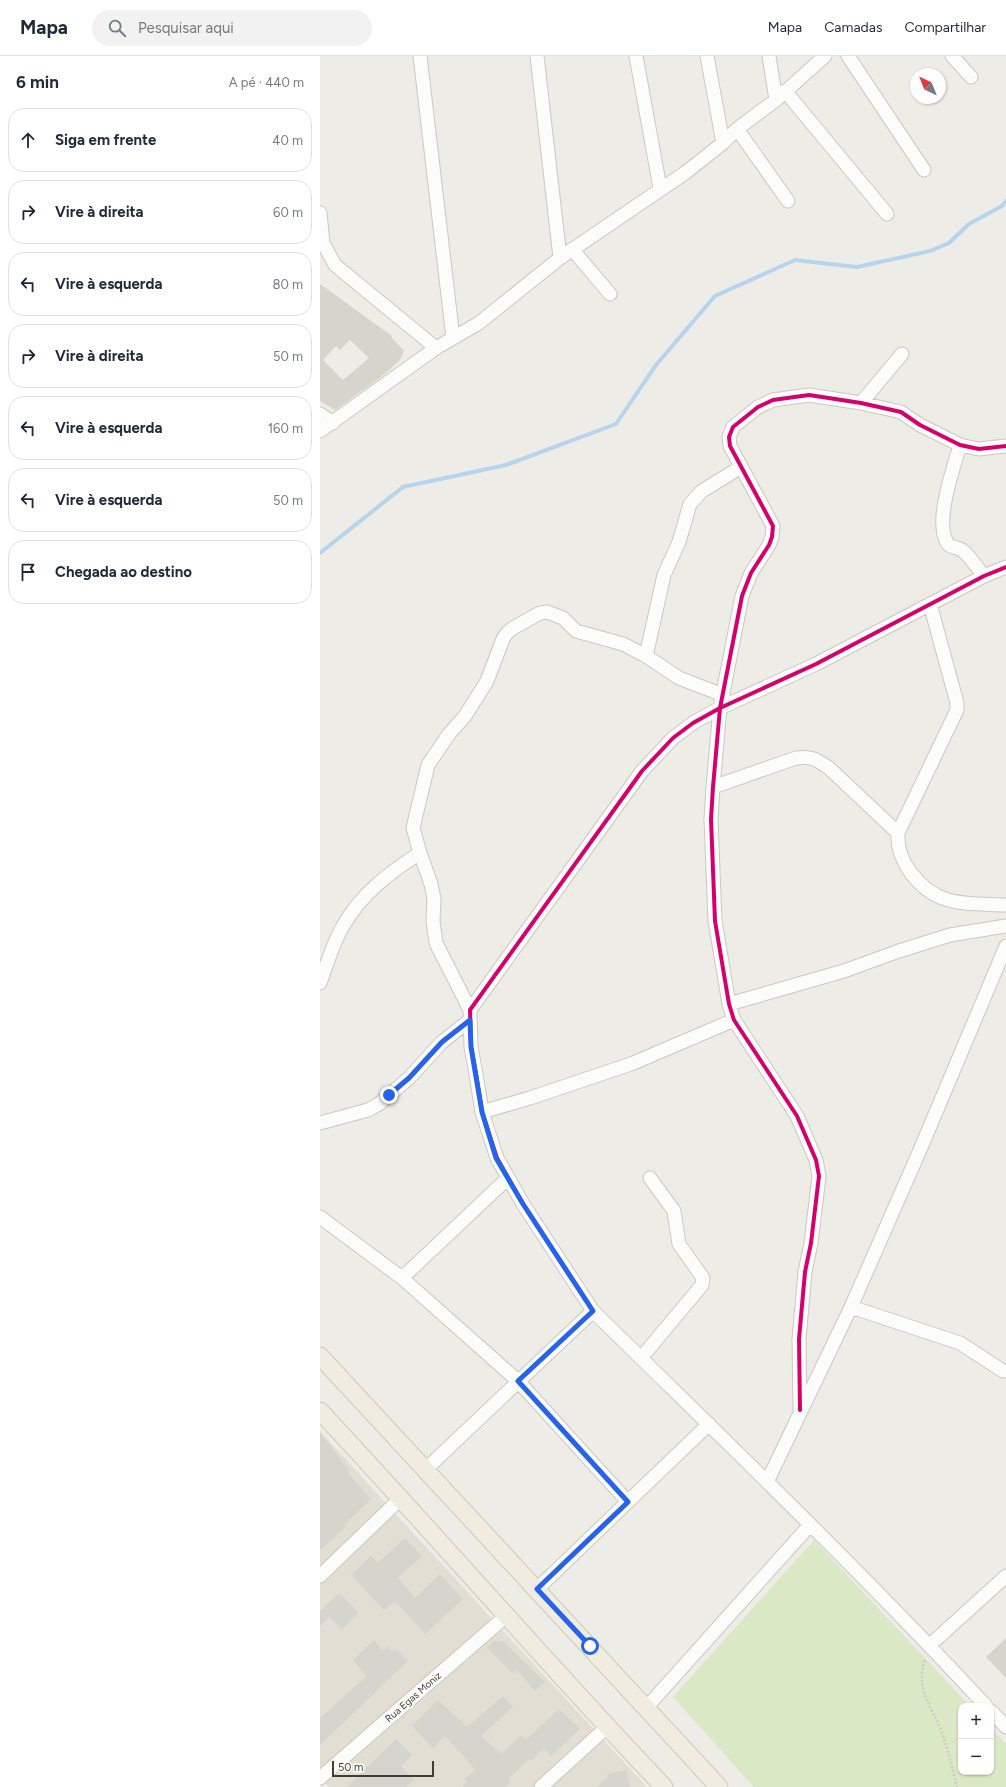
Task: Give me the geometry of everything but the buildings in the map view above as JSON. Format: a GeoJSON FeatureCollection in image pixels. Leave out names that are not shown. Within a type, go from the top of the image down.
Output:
{"type":"FeatureCollection","features":[{"type":"Feature","properties":{"kind":"main road"},"geometry":{"type":"LineString","coordinates":[[320,1356],[719,1787]]}},
{"type":"Feature","properties":{"kind":"main road"},"geometry":{"type":"LineString","coordinates":[[320,1411],[402,1498],[506,1616],[664,1787]]}},
{"type":"Feature","properties":{"kind":"street"},"geometry":{"type":"LineString","coordinates":[[420,56],[452,338]]}},
{"type":"Feature","properties":{"kind":"street"},"geometry":{"type":"LineString","coordinates":[[537,56],[560,258]]}},
{"type":"Feature","properties":{"kind":"street"},"geometry":{"type":"LineString","coordinates":[[636,56],[660,188]]}},
{"type":"Feature","properties":{"kind":"street"},"geometry":{"type":"LineString","coordinates":[[707,56],[723,143]]}},
{"type":"Feature","properties":{"kind":"street"},"geometry":{"type":"LineString","coordinates":[[769,56],[780,96],[887,214]]}},
{"type":"Feature","properties":{"kind":"street"},"geometry":{"type":"LineString","coordinates":[[320,431],[436,348],[479,323],[572,249],[660,188],[685,173],[723,143],[737,129],[780,96],[825,56]]}},
{"type":"Feature","properties":{"kind":"street"},"geometry":{"type":"LineString","coordinates":[[848,56],[924,170]]}},
{"type":"Feature","properties":{"kind":"street"},"geometry":{"type":"LineString","coordinates":[[952,56],[971,77]]}},
{"type":"Feature","properties":{"kind":"street"},"geometry":{"type":"LineString","coordinates":[[737,129],[788,201]]}},
{"type":"Feature","properties":{"kind":"street"},"geometry":{"type":"LineString","coordinates":[[320,212],[323,243],[336,265],[436,348]]}},
{"type":"Feature","properties":{"kind":"street"},"geometry":{"type":"LineString","coordinates":[[572,249],[610,294]]}},
{"type":"Feature","properties":{"kind":"street"},"geometry":{"type":"LineString","coordinates":[[861,403],[902,354]]}},
{"type":"Feature","properties":{"kind":"street"},"geometry":{"type":"LineString","coordinates":[[800,1410],[799,1339],[805,1272],[811,1243],[818,1176],[816,1160],[797,1116],[734,1020],[729,1004],[716,922],[711,820],[720,708],[742,596],[751,573],[772,537],[773,526],[730,446],[729,437],[733,427],[758,407],[773,400],[809,395],[861,403],[901,412],[920,425],[960,445],[979,449],[1006,446]]}},
{"type":"Feature","properties":{"kind":"street"},"geometry":{"type":"LineString","coordinates":[[320,414],[333,423]]}},
{"type":"Feature","properties":{"kind":"street"},"geometry":{"type":"LineString","coordinates":[[960,445],[942,519],[947,543],[951,547],[963,552],[984,576]]}},
{"type":"Feature","properties":{"kind":"street"},"geometry":{"type":"LineString","coordinates":[[646,656],[664,574],[679,542],[690,504],[702,491],[741,467]]}},
{"type":"Feature","properties":{"kind":"street"},"geometry":{"type":"LineString","coordinates":[[320,1123],[368,1110],[379,1104],[409,1078],[442,1042],[470,1015],[642,770],[673,738],[692,723],[720,708],[816,664],[984,576],[1006,567]]}},
{"type":"Feature","properties":{"kind":"street"},"geometry":{"type":"LineString","coordinates":[[930,604],[957,702],[957,710],[898,833],[897,841],[904,863],[920,884],[935,896],[955,902],[1006,905]]}},
{"type":"Feature","properties":{"kind":"street"},"geometry":{"type":"LineString","coordinates":[[722,696],[679,678],[646,656],[623,644],[576,631],[562,618],[547,612],[540,613],[513,628],[503,639],[487,681],[465,716],[449,734],[428,765],[413,828],[431,884],[434,899],[433,921],[436,943],[470,1015],[471,1047],[482,1112],[496,1158],[523,1204],[593,1311],[709,1424],[930,1645],[983,1703]]}},
{"type":"Feature","properties":{"kind":"street"},"geometry":{"type":"LineString","coordinates":[[713,787],[796,758],[808,756],[829,768],[898,833]]}},
{"type":"Feature","properties":{"kind":"street"},"geometry":{"type":"LineString","coordinates":[[320,983],[343,925],[354,910],[378,883],[420,853]]}},
{"type":"Feature","properties":{"kind":"street"},"geometry":{"type":"LineString","coordinates":[[729,1004],[844,971],[899,951],[950,935],[1006,926]]}},
{"type":"Feature","properties":{"kind":"street"},"geometry":{"type":"LineString","coordinates":[[767,1482],[800,1410],[851,1307],[920,1150],[1006,946]]}},
{"type":"Feature","properties":{"kind":"street"},"geometry":{"type":"LineString","coordinates":[[482,1112],[530,1098],[631,1064],[734,1020]]}},
{"type":"Feature","properties":{"kind":"street"},"geometry":{"type":"LineString","coordinates":[[402,1278],[508,1178]]}},
{"type":"Feature","properties":{"kind":"street"},"geometry":{"type":"LineString","coordinates":[[641,1358],[702,1285],[703,1281],[703,1278],[679,1244],[674,1211],[650,1178]]}},
{"type":"Feature","properties":{"kind":"street"},"geometry":{"type":"LineString","coordinates":[[320,1217],[402,1278],[518,1381],[628,1502]]}},
{"type":"Feature","properties":{"kind":"street"},"geometry":{"type":"LineString","coordinates":[[851,1307],[960,1343],[1003,1371],[1006,1371]]}},
{"type":"Feature","properties":{"kind":"street"},"geometry":{"type":"LineString","coordinates":[[426,1469],[593,1311]]}},
{"type":"Feature","properties":{"kind":"street"},"geometry":{"type":"LineString","coordinates":[[537,1589],[709,1424]]}},
{"type":"Feature","properties":{"kind":"street"},"geometry":{"type":"LineString","coordinates":[[320,1576],[402,1498]]}},
{"type":"Feature","properties":{"kind":"street"},"geometry":{"type":"LineString","coordinates":[[646,1708],[810,1525]]}},
{"type":"Feature","properties":{"kind":"street"},"geometry":{"type":"LineString","coordinates":[[930,1645],[1006,1576]]}},
{"type":"Feature","properties":{"kind":"street","name":"Rua Egas Moniz"},"geometry":{"type":"LineString","coordinates":[[320,1778],[506,1616]]}},
{"type":"Feature","properties":{"kind":"street"},"geometry":{"type":"LineString","coordinates":[[994,1714],[1006,1727]]}},
{"type":"Feature","properties":{"kind":"street"},"geometry":{"type":"LineString","coordinates":[[541,1787],[607,1727]]}},
{"type":"Feature","properties":{"kind":"path"},"geometry":{"type":"LineString","coordinates":[[930,1645],[921,1671],[924,1695],[941,1730],[957,1787]]}},
{"type":"Feature","properties":{"kind":"shaded area"},"geometry":{"type":"Polygon","coordinates":[[[320,1431],[647,1787],[329,1787],[320,1778],[320,1431]]]}},
{"type":"Feature","properties":{"kind":"green space"},"geometry":{"type":"Polygon","coordinates":[[[814,1540],[967,1703],[958,1703],[958,1775],[994,1775],[994,1731],[1006,1744],[1006,1787],[754,1787],[673,1697],[814,1540]]]}},
{"type":"Feature","properties":{"kind":"waterway"},"geometry":{"type":"LineString","coordinates":[[320,553],[403,487],[506,465],[616,424],[656,365],[715,296],[795,260],[857,267],[930,251],[949,243],[969,224],[1002,206],[1006,201]]}},
{"type":"Feature","properties":{"kind":"cycle path"},"geometry":{"type":"LineString","coordinates":[[800,1410],[799,1339],[805,1272],[811,1243],[819,1176],[816,1160],[797,1116],[734,1020],[729,1004],[715,921],[711,819],[720,708],[742,596],[751,573],[769,545],[772,537],[773,526],[730,446],[729,437],[733,427],[758,407],[773,400],[809,395],[861,403],[901,412],[920,425],[960,445],[979,449],[1006,446]]}},
{"type":"Feature","properties":{"kind":"cycle path"},"geometry":{"type":"LineString","coordinates":[[593,1311],[523,1204],[497,1158],[482,1112],[471,1047],[470,1010],[642,771],[673,738],[693,723],[720,708],[816,664],[984,576],[1006,567]]}},
{"type":"Feature","properties":{"kind":"route"},"geometry":{"type":"LineString","coordinates":[[389,1095],[409,1078],[442,1042],[470,1020],[471,1047],[482,1112],[496,1158],[523,1204],[593,1311],[518,1381],[628,1502],[537,1589],[590,1646]]}}]}
